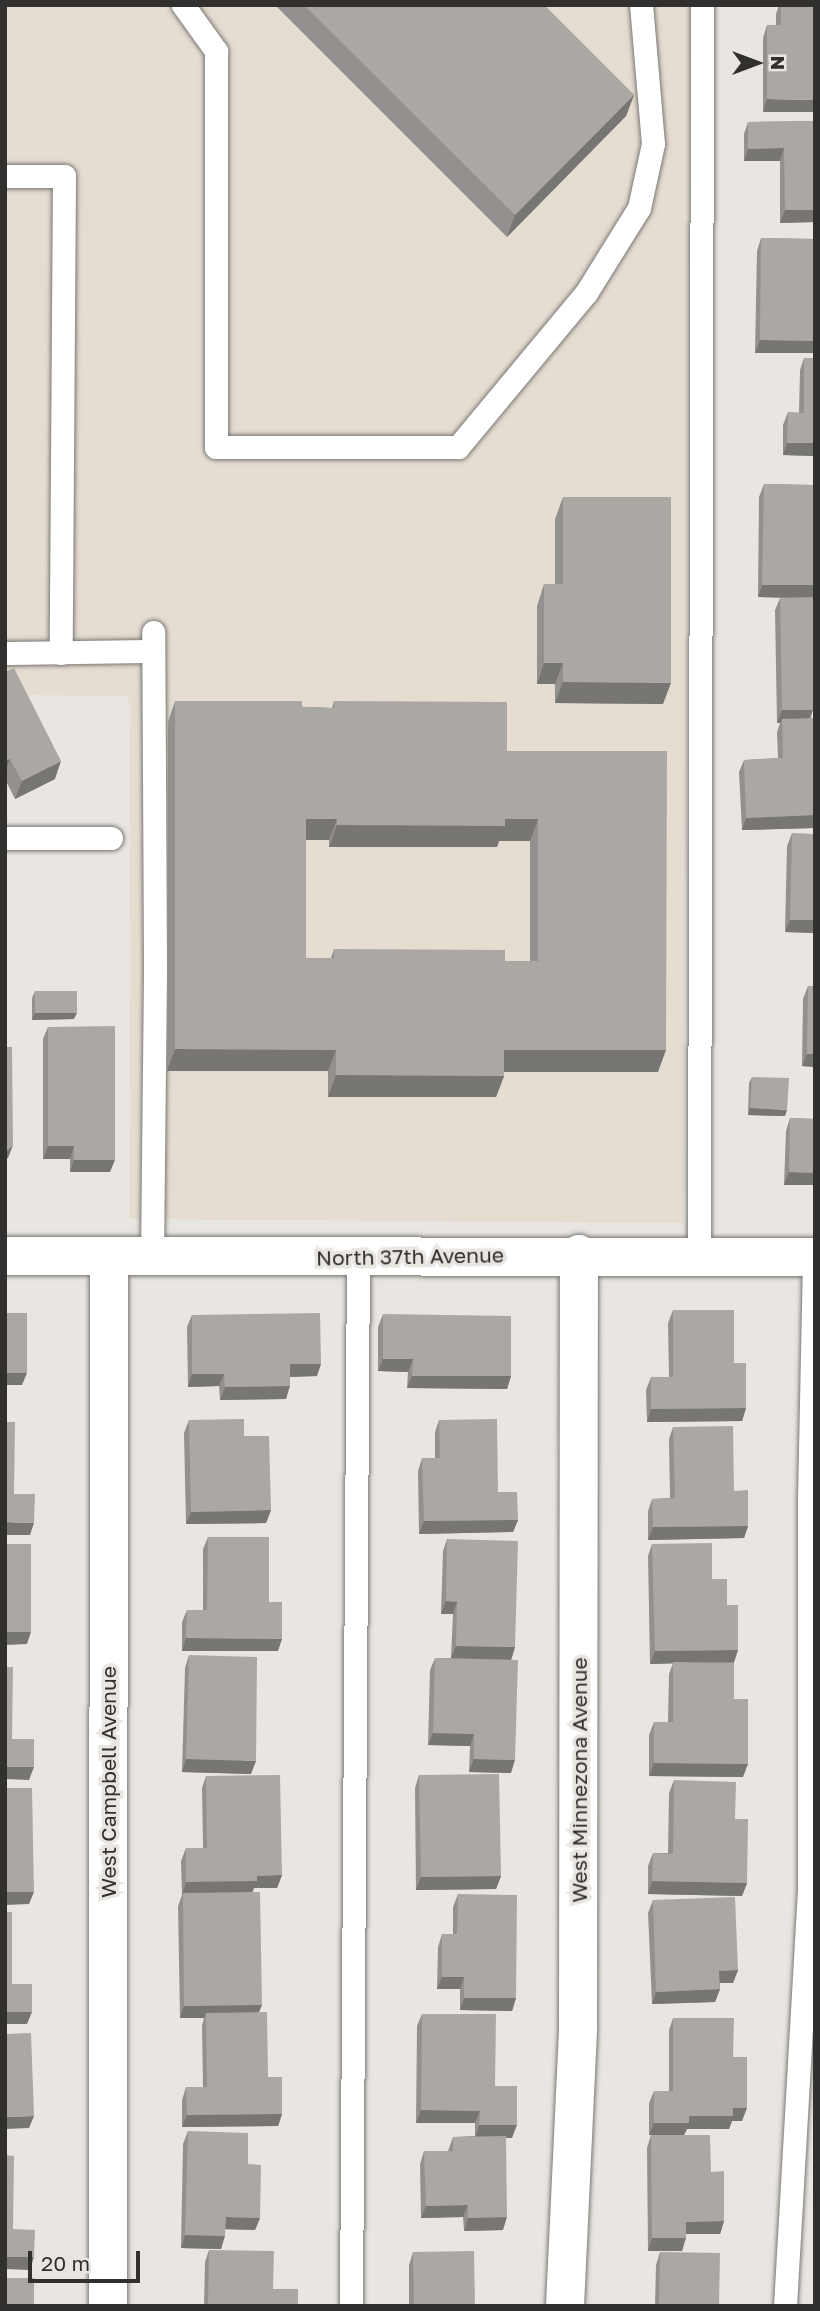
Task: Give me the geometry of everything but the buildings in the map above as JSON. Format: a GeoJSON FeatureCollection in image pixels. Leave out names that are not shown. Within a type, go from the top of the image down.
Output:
{"type":"FeatureCollection","features":[{"type":"Feature","properties":{"kind":"street","name":"West Minnezona Avenue"},"geometry":{"type":"LineString","coordinates":[[565,2306],[578,2027],[579,1254]]}},
{"type":"Feature","properties":{"kind":"street","name":"North 37th Avenue"},"geometry":{"type":"LineString","coordinates":[[5,1256],[814,1256]]}},
{"type":"Feature","properties":{"kind":"street","name":"West Campbell Avenue"},"geometry":{"type":"LineString","coordinates":[[108,2306],[109,1258]]}},
{"type":"Feature","properties":{"kind":"lane"},"geometry":{"type":"LineString","coordinates":[[183,5],[216,51],[216,447],[458,447],[586,293],[639,208],[653,144],[641,5]]}},
{"type":"Feature","properties":{"kind":"lane"},"geometry":{"type":"LineString","coordinates":[[699,1255],[702,5]]}},
{"type":"Feature","properties":{"kind":"lane"},"geometry":{"type":"LineString","coordinates":[[5,176],[64,176],[61,653]]}},
{"type":"Feature","properties":{"kind":"lane"},"geometry":{"type":"LineString","coordinates":[[5,653],[61,653],[153,642],[155,965],[152,1258]]}},
{"type":"Feature","properties":{"kind":"lane"},"geometry":{"type":"LineString","coordinates":[[5,838],[111,838]]}},
{"type":"Feature","properties":{"kind":"lane"},"geometry":{"type":"LineString","coordinates":[[351,2306],[358,1256]]}},
{"type":"Feature","properties":{"kind":"lane"},"geometry":{"type":"LineString","coordinates":[[785,2306],[809,1885],[809,1498],[814,1256]]}},
{"type":"Feature","properties":{"kind":"shaded area"},"geometry":{"type":"Polygon","coordinates":[[[5,5],[690,5],[684,1223],[130,1219],[130,705],[127,696],[5,695],[5,5]]]}}]}
